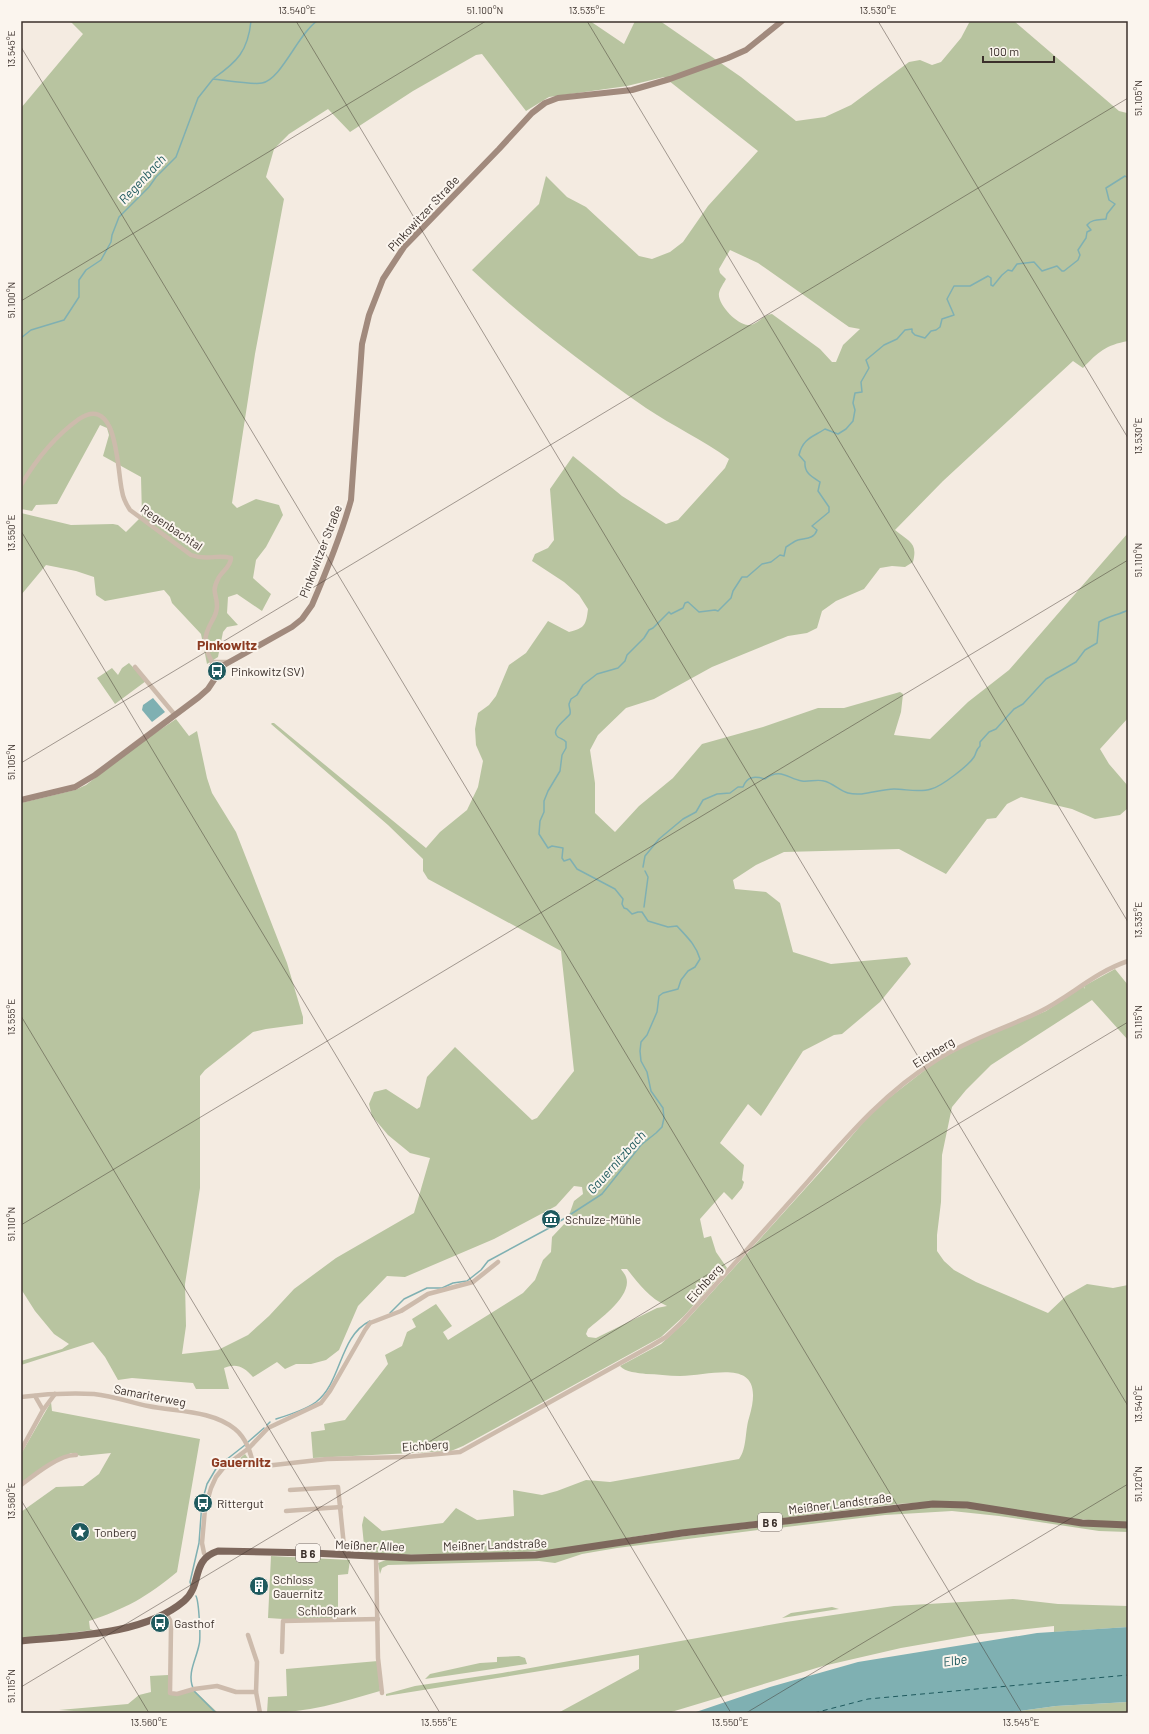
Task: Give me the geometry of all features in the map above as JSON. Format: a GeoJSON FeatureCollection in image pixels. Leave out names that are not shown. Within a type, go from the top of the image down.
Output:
{"type":"FeatureCollection","features":[{"type":"Feature","properties":{"kind":"main road","name":"Meißner Landstraße"},"geometry":{"type":"LineString","coordinates":[[411,1558],[536,1555],[682,1532],[933,1504],[967,1505],[1082,1523],[1128,1525]]}},
{"type":"Feature","properties":{"kind":"main road","name":"Meißner Allee"},"geometry":{"type":"LineString","coordinates":[[206,1556],[223,1551],[312,1553],[345,1556],[411,1558]]}},
{"type":"Feature","properties":{"kind":"main road"},"geometry":{"type":"LineString","coordinates":[[21,1641],[80,1635],[125,1627],[147,1621],[166,1613],[190,1596],[195,1588],[202,1561],[206,1556]]}},
{"type":"Feature","properties":{"kind":"street","name":"Pinkowitzer Straße"},"geometry":{"type":"LineString","coordinates":[[229,662],[292,627],[302,618],[312,605],[345,522],[351,500],[362,344],[369,314],[383,278],[404,247],[500,149],[532,113],[545,103],[558,98],[632,90],[670,79],[746,50],[782,21]]}},
{"type":"Feature","properties":{"kind":"street","name":"Regenbachtal"},"geometry":{"type":"LineString","coordinates":[[21,485],[34,462],[48,445],[60,434],[86,414],[94,413],[104,417],[111,430],[124,501],[130,510],[191,555],[202,559],[224,557],[231,558],[231,562],[218,577],[213,590],[217,610],[207,630],[205,640],[206,650],[214,668],[215,679]]}},
{"type":"Feature","properties":{"kind":"street"},"geometry":{"type":"LineString","coordinates":[[212,662],[229,662]]}},
{"type":"Feature","properties":{"kind":"street"},"geometry":{"type":"LineString","coordinates":[[21,800],[75,787],[95,775],[175,714],[200,697],[215,679],[221,668],[229,662]]}},
{"type":"Feature","properties":{"kind":"street"},"geometry":{"type":"LineString","coordinates":[[135,667],[175,714]]}},
{"type":"Feature","properties":{"kind":"street"},"geometry":{"type":"LineString","coordinates":[[214,668],[221,668]]}},
{"type":"Feature","properties":{"kind":"street","name":"Eichberg"},"geometry":{"type":"LineString","coordinates":[[224,1468],[253,1467],[326,1459],[406,1457],[460,1452],[651,1346],[666,1337],[680,1324],[859,1124],[892,1092],[937,1059],[956,1048],[1041,1012],[1080,985],[1109,969],[1128,961]]}},
{"type":"Feature","properties":{"kind":"street"},"geometry":{"type":"LineString","coordinates":[[206,1556],[202,1543],[204,1509],[216,1476],[247,1445],[268,1428],[321,1403],[330,1392],[370,1323],[401,1312],[428,1294],[473,1282],[498,1262]]}},
{"type":"Feature","properties":{"kind":"street"},"geometry":{"type":"LineString","coordinates":[[21,1450],[43,1410],[55,1394]]}},
{"type":"Feature","properties":{"kind":"street","name":"Samariterweg"},"geometry":{"type":"LineString","coordinates":[[21,1397],[55,1394],[96,1394],[149,1406],[215,1418],[237,1430],[247,1445]]}},
{"type":"Feature","properties":{"kind":"street"},"geometry":{"type":"LineString","coordinates":[[35,1396],[43,1410]]}},
{"type":"Feature","properties":{"kind":"street"},"geometry":{"type":"LineString","coordinates":[[247,1445],[253,1467]]}},
{"type":"Feature","properties":{"kind":"street"},"geometry":{"type":"LineString","coordinates":[[21,1485],[58,1461],[72,1455],[76,1455]]}},
{"type":"Feature","properties":{"kind":"street"},"geometry":{"type":"LineString","coordinates":[[290,1490],[338,1487],[345,1556]]}},
{"type":"Feature","properties":{"kind":"street"},"geometry":{"type":"LineString","coordinates":[[286,1511],[341,1507]]}},
{"type":"Feature","properties":{"kind":"street"},"geometry":{"type":"LineString","coordinates":[[376,1557],[378,1658],[382,1693]]}},
{"type":"Feature","properties":{"kind":"street"},"geometry":{"type":"LineString","coordinates":[[166,1613],[170,1620],[171,1628],[170,1693],[177,1694],[193,1689],[217,1686],[236,1692],[256,1692]]}},
{"type":"Feature","properties":{"kind":"street","name":"Schloßpark"},"geometry":{"type":"LineString","coordinates":[[282,1652],[283,1621],[378,1619]]}},
{"type":"Feature","properties":{"kind":"street"},"geometry":{"type":"LineString","coordinates":[[248,1635],[256,1662],[256,1692],[260,1713]]}},
{"type":"Feature","properties":{"kind":"green space"},"geometry":{"type":"Polygon","coordinates":[[[70,21],[590,21],[624,44],[635,21],[660,21],[741,77],[796,121],[825,117],[851,105],[909,62],[920,60],[932,65],[941,62],[961,38],[970,21],[1014,21],[1119,111],[1128,112],[1128,341],[1103,350],[1083,368],[1073,361],[943,481],[895,530],[913,546],[913,562],[905,567],[892,566],[880,568],[864,589],[836,601],[822,611],[817,628],[807,633],[788,636],[712,667],[654,699],[626,708],[598,735],[590,750],[595,783],[595,813],[615,832],[639,806],[673,778],[702,744],[763,727],[818,708],[844,708],[900,692],[903,694],[901,712],[894,735],[930,739],[968,702],[1009,670],[1128,533],[1128,718],[1100,749],[1109,764],[1128,786],[1128,808],[1120,815],[1095,819],[1072,809],[1021,797],[1007,804],[996,818],[987,819],[946,874],[899,849],[784,852],[756,865],[733,880],[735,889],[766,892],[780,903],[793,952],[831,964],[907,957],[911,964],[880,1002],[842,1034],[834,1035],[803,1051],[761,1116],[748,1104],[720,1143],[744,1165],[742,1180],[744,1182],[742,1188],[732,1200],[724,1192],[700,1219],[704,1238],[711,1236],[716,1252],[727,1268],[684,1316],[661,1337],[463,1446],[451,1451],[313,1458],[311,1432],[325,1430],[324,1424],[345,1420],[388,1364],[385,1355],[402,1346],[407,1332],[416,1327],[412,1319],[436,1304],[452,1326],[443,1332],[448,1340],[523,1293],[535,1280],[543,1260],[551,1252],[552,1237],[567,1221],[574,1201],[583,1194],[582,1187],[574,1186],[556,1206],[494,1239],[405,1277],[387,1276],[358,1306],[339,1350],[326,1360],[311,1364],[296,1364],[285,1369],[277,1362],[253,1377],[243,1368],[237,1366],[224,1368],[229,1389],[196,1389],[193,1383],[132,1378],[118,1380],[105,1357],[93,1342],[21,1365],[21,1361],[62,1349],[69,1344],[54,1334],[35,1311],[21,1289],[21,803],[75,790],[86,785],[142,742],[176,719],[189,736],[197,731],[207,778],[212,793],[236,832],[287,963],[303,1017],[303,1024],[253,1032],[205,1070],[200,1076],[200,1188],[185,1284],[186,1326],[182,1354],[218,1350],[248,1335],[269,1316],[294,1289],[336,1258],[414,1213],[430,1158],[410,1153],[388,1135],[372,1116],[369,1104],[374,1092],[386,1089],[417,1109],[420,1107],[427,1077],[455,1047],[532,1120],[537,1118],[574,1071],[561,951],[428,879],[423,871],[423,859],[388,825],[271,724],[274,723],[426,848],[440,832],[467,810],[478,787],[483,761],[476,745],[475,729],[478,713],[489,705],[496,696],[509,665],[526,653],[548,621],[569,632],[584,625],[588,609],[579,595],[564,582],[532,561],[535,554],[548,548],[554,540],[550,489],[573,456],[622,496],[666,524],[678,520],[725,468],[729,459],[646,408],[556,342],[492,289],[472,270],[539,204],[546,176],[567,197],[586,207],[639,256],[652,259],[670,252],[683,242],[708,206],[758,151],[664,77],[627,86],[549,97],[526,111],[482,54],[476,55],[413,91],[350,132],[328,109],[289,134],[274,149],[266,177],[284,199],[255,354],[232,503],[237,508],[256,499],[279,505],[283,515],[266,547],[256,560],[253,578],[271,594],[262,611],[237,594],[228,597],[227,613],[238,625],[227,627],[223,632],[218,657],[207,664],[201,634],[172,603],[170,597],[164,590],[105,601],[96,595],[94,577],[76,571],[46,565],[21,595],[21,513],[71,525],[113,524],[118,525],[126,532],[142,516],[141,477],[103,456],[109,435],[107,428],[100,425],[57,504],[36,505],[32,511],[21,509],[21,108],[83,34],[70,21]],[[730,250],[719,269],[720,273],[726,279],[721,287],[719,298],[724,308],[733,318],[744,324],[751,325],[765,316],[772,314],[820,349],[832,362],[836,362],[843,345],[860,329],[849,327],[758,263],[730,250]],[[621,1269],[626,1277],[627,1284],[625,1291],[614,1306],[588,1329],[586,1334],[588,1337],[596,1338],[657,1308],[667,1306],[650,1295],[627,1269],[621,1269]]]}},
{"type":"Feature","properties":{"kind":"green space"},"geometry":{"type":"Polygon","coordinates":[[[129,663],[146,681],[115,704],[97,678],[112,668],[118,675],[122,668],[129,663]]]}},
{"type":"Feature","properties":{"kind":"green space"},"geometry":{"type":"Polygon","coordinates":[[[1115,969],[1128,985],[1128,1040],[1092,1000],[991,1065],[966,1090],[952,1107],[942,1155],[941,1202],[937,1235],[937,1251],[944,1261],[954,1270],[976,1282],[1048,1313],[1066,1296],[1087,1284],[1113,1288],[1128,1285],[1128,1523],[1063,1518],[941,1501],[898,1504],[651,1534],[562,1549],[481,1554],[365,1555],[362,1525],[364,1516],[382,1531],[443,1523],[456,1508],[477,1520],[514,1516],[513,1490],[542,1495],[586,1480],[610,1482],[739,1459],[745,1445],[753,1398],[751,1385],[745,1377],[735,1373],[723,1372],[680,1376],[646,1374],[628,1371],[620,1366],[661,1344],[685,1322],[867,1118],[885,1101],[934,1063],[966,1045],[1046,1011],[1083,986],[1085,989],[1084,986],[1115,969]]]}},
{"type":"Feature","properties":{"kind":"green space"},"geometry":{"type":"Polygon","coordinates":[[[51,1402],[52,1411],[200,1439],[177,1572],[156,1589],[125,1607],[89,1621],[90,1629],[93,1630],[21,1639],[21,1512],[56,1487],[83,1486],[99,1474],[111,1453],[81,1456],[71,1453],[21,1483],[21,1454],[51,1402]]]}},
{"type":"Feature","properties":{"kind":"green space"},"geometry":{"type":"Polygon","coordinates":[[[245,1454],[249,1460],[247,1464],[232,1465],[245,1454]]]}},
{"type":"Feature","properties":{"kind":"green space"},"geometry":{"type":"Polygon","coordinates":[[[932,1507],[956,1507],[1128,1528],[1128,1532],[1099,1531],[999,1516],[952,1511],[885,1515],[770,1529],[770,1526],[932,1507]]]}},
{"type":"Feature","properties":{"kind":"green space"},"geometry":{"type":"Polygon","coordinates":[[[765,1527],[766,1529],[617,1548],[582,1554],[555,1563],[539,1561],[388,1565],[382,1568],[380,1574],[378,1563],[386,1560],[512,1559],[643,1541],[765,1527]]]}},
{"type":"Feature","properties":{"kind":"green space"},"geometry":{"type":"Polygon","coordinates":[[[271,1556],[350,1560],[348,1574],[338,1575],[338,1619],[268,1618],[271,1556]]]}},
{"type":"Feature","properties":{"kind":"green space"},"geometry":{"type":"Polygon","coordinates":[[[1013,1599],[1058,1604],[1128,1606],[1128,1627],[1054,1632],[1054,1626],[981,1634],[901,1648],[823,1666],[668,1713],[558,1713],[639,1669],[639,1655],[386,1696],[386,1694],[415,1686],[502,1673],[786,1622],[894,1606],[1013,1599]]]}},
{"type":"Feature","properties":{"kind":"green space"},"geometry":{"type":"Polygon","coordinates":[[[832,1607],[839,1609],[782,1618],[791,1613],[832,1607]]]}},
{"type":"Feature","properties":{"kind":"green space"},"geometry":{"type":"Polygon","coordinates":[[[519,1656],[525,1658],[527,1664],[425,1679],[430,1674],[480,1663],[497,1662],[497,1657],[519,1656]]]}},
{"type":"Feature","properties":{"kind":"green space"},"geometry":{"type":"Polygon","coordinates":[[[378,1661],[380,1691],[310,1709],[282,1713],[267,1713],[268,1697],[287,1696],[286,1669],[378,1661]]]}},
{"type":"Feature","properties":{"kind":"green space"},"geometry":{"type":"Polygon","coordinates":[[[168,1675],[168,1693],[195,1691],[218,1713],[103,1713],[59,1710],[128,1704],[139,1695],[151,1692],[150,1676],[168,1675]]]}},
{"type":"Feature","properties":{"kind":"green space"},"geometry":{"type":"Polygon","coordinates":[[[1128,1702],[1128,1713],[1006,1713],[1056,1706],[1128,1702]]]}},
{"type":"Feature","properties":{"kind":"water"},"geometry":{"type":"Polygon","coordinates":[[[153,698],[165,712],[152,722],[142,710],[143,705],[153,698]]]}},
{"type":"Feature","properties":{"kind":"water","name":"Elbe"},"geometry":{"type":"Polygon","coordinates":[[[1128,1627],[1128,1702],[1056,1706],[1006,1713],[693,1713],[770,1687],[858,1662],[1037,1633],[1128,1627]]]}},
{"type":"Feature","properties":{"kind":"waterway"},"geometry":{"type":"LineString","coordinates":[[214,78],[229,67],[240,55],[247,40],[251,21]]}},
{"type":"Feature","properties":{"kind":"waterway","name":"Regenbach"},"geometry":{"type":"LineString","coordinates":[[21,338],[31,330],[64,320],[79,297],[79,280],[86,270],[101,260],[111,242],[119,217],[176,157],[198,98],[213,79],[252,83],[262,83],[269,80],[276,74],[303,36],[317,21]]}},
{"type":"Feature","properties":{"kind":"waterway","name":"Gauernitzbach"},"geometry":{"type":"LineString","coordinates":[[390,1313],[404,1299],[427,1288],[442,1288],[453,1283],[467,1281],[481,1270],[488,1261],[551,1227],[602,1194],[641,1145],[662,1127],[664,1118],[663,1108],[651,1091],[647,1072],[641,1061],[641,1042],[647,1035],[657,1012],[659,996],[663,993],[678,989],[681,980],[688,971],[695,967],[700,959],[694,945],[677,926],[668,927],[648,921],[642,912],[632,914],[624,908],[622,904],[623,899],[615,889],[577,869],[570,859],[564,861],[562,858],[563,848],[552,846],[548,848],[539,834],[540,821],[544,812],[544,801],[560,771],[562,755],[566,748],[566,742],[558,737],[556,731],[570,714],[569,704],[571,699],[577,695],[583,685],[597,674],[618,668],[625,661],[627,655],[644,638],[649,630],[669,612],[671,614],[683,608],[685,603],[688,602],[699,612],[718,611],[731,598],[733,591],[742,577],[747,577],[762,564],[771,562],[780,555],[784,556],[786,547],[795,541],[809,538],[814,535],[817,530],[812,526],[829,512],[829,507],[818,491],[820,482],[807,472],[805,462],[799,455],[803,445],[813,436],[825,429],[838,434],[846,429],[853,421],[855,410],[853,403],[855,393],[862,392],[861,382],[869,368],[866,360],[884,345],[897,339],[905,330],[912,329],[912,332],[915,335],[925,338],[931,331],[940,327],[942,319],[954,315],[947,299],[954,286],[970,286],[988,276],[991,278],[991,285],[993,286],[1002,275],[1008,270],[1012,271],[1017,264],[1034,262],[1042,271],[1057,266],[1064,271],[1078,260],[1080,255],[1078,250],[1086,238],[1087,232],[1091,230],[1087,225],[1093,221],[1106,219],[1107,214],[1115,204],[1109,200],[1106,188],[1125,176],[1128,178]]}},
{"type":"Feature","properties":{"kind":"waterway"},"geometry":{"type":"LineString","coordinates":[[643,867],[645,856],[659,839],[683,819],[696,812],[703,800],[717,794],[730,793],[738,787],[743,787],[745,783],[752,778],[758,777],[765,779],[776,774],[780,774],[802,781],[819,780],[830,783],[845,792],[854,794],[894,789],[922,791],[936,787],[948,780],[967,765],[974,757],[980,746],[980,742],[989,732],[996,729],[1014,709],[1023,704],[1046,679],[1076,662],[1085,650],[1097,643],[1099,622],[1128,610]]}},
{"type":"Feature","properties":{"kind":"waterway"},"geometry":{"type":"LineString","coordinates":[[644,907],[648,877],[645,871]]}},
{"type":"Feature","properties":{"kind":"waterway","name":"Gauernitzbach"},"geometry":{"type":"LineString","coordinates":[[276,1419],[307,1407],[316,1402],[325,1393],[352,1337],[360,1328],[370,1321]]}},
{"type":"Feature","properties":{"kind":"waterway","name":"Gauernitzbach"},"geometry":{"type":"LineString","coordinates":[[267,1425],[270,1422]]}},
{"type":"Feature","properties":{"kind":"waterway","name":"Gauernitzbach"},"geometry":{"type":"LineString","coordinates":[[248,1442],[264,1428]]}},
{"type":"Feature","properties":{"kind":"waterway","name":"Gauernitzbach"},"geometry":{"type":"LineString","coordinates":[[191,1585],[190,1582],[199,1543],[202,1502],[207,1484],[217,1467],[245,1445]]}},
{"type":"Feature","properties":{"kind":"waterway","name":"Gauernitzbach"},"geometry":{"type":"LineString","coordinates":[[193,1688],[191,1682],[191,1672],[199,1645],[200,1636],[199,1613],[196,1596]]}},
{"type":"Feature","properties":{"kind":"waterway","name":"Gauernitzbach"},"geometry":{"type":"LineString","coordinates":[[194,1691],[216,1713]]}},
{"type":"Feature","properties":{"kind":"ferry route"},"geometry":{"type":"LineString","coordinates":[[814,1713],[868,1699],[1128,1675]]}},
{"type":"Feature","properties":{"kind":"place","name":"Pinkowitz (SV)"},"geometry":{"type":"Point","coordinates":[217,671]}},
{"type":"Feature","properties":{"kind":"place","name":"Schulze-Mühle"},"geometry":{"type":"Point","coordinates":[551,1219]}},
{"type":"Feature","properties":{"kind":"place","name":"Rittergut"},"geometry":{"type":"Point","coordinates":[203,1503]}},
{"type":"Feature","properties":{"kind":"place","name":"Tonberg"},"geometry":{"type":"Point","coordinates":[80,1532]}},
{"type":"Feature","properties":{"kind":"place","name":"Schloss Gauernitz"},"geometry":{"type":"Point","coordinates":[259,1586]}},
{"type":"Feature","properties":{"kind":"place","name":"Gasthof"},"geometry":{"type":"Point","coordinates":[160,1623]}},
{"type":"Feature","properties":{"kind":"district","name":"Pinkowitz"},"geometry":{"type":"Point","coordinates":[227,644]}},
{"type":"Feature","properties":{"kind":"district","name":"Gauernitz"},"geometry":{"type":"Point","coordinates":[241,1461]}}]}
